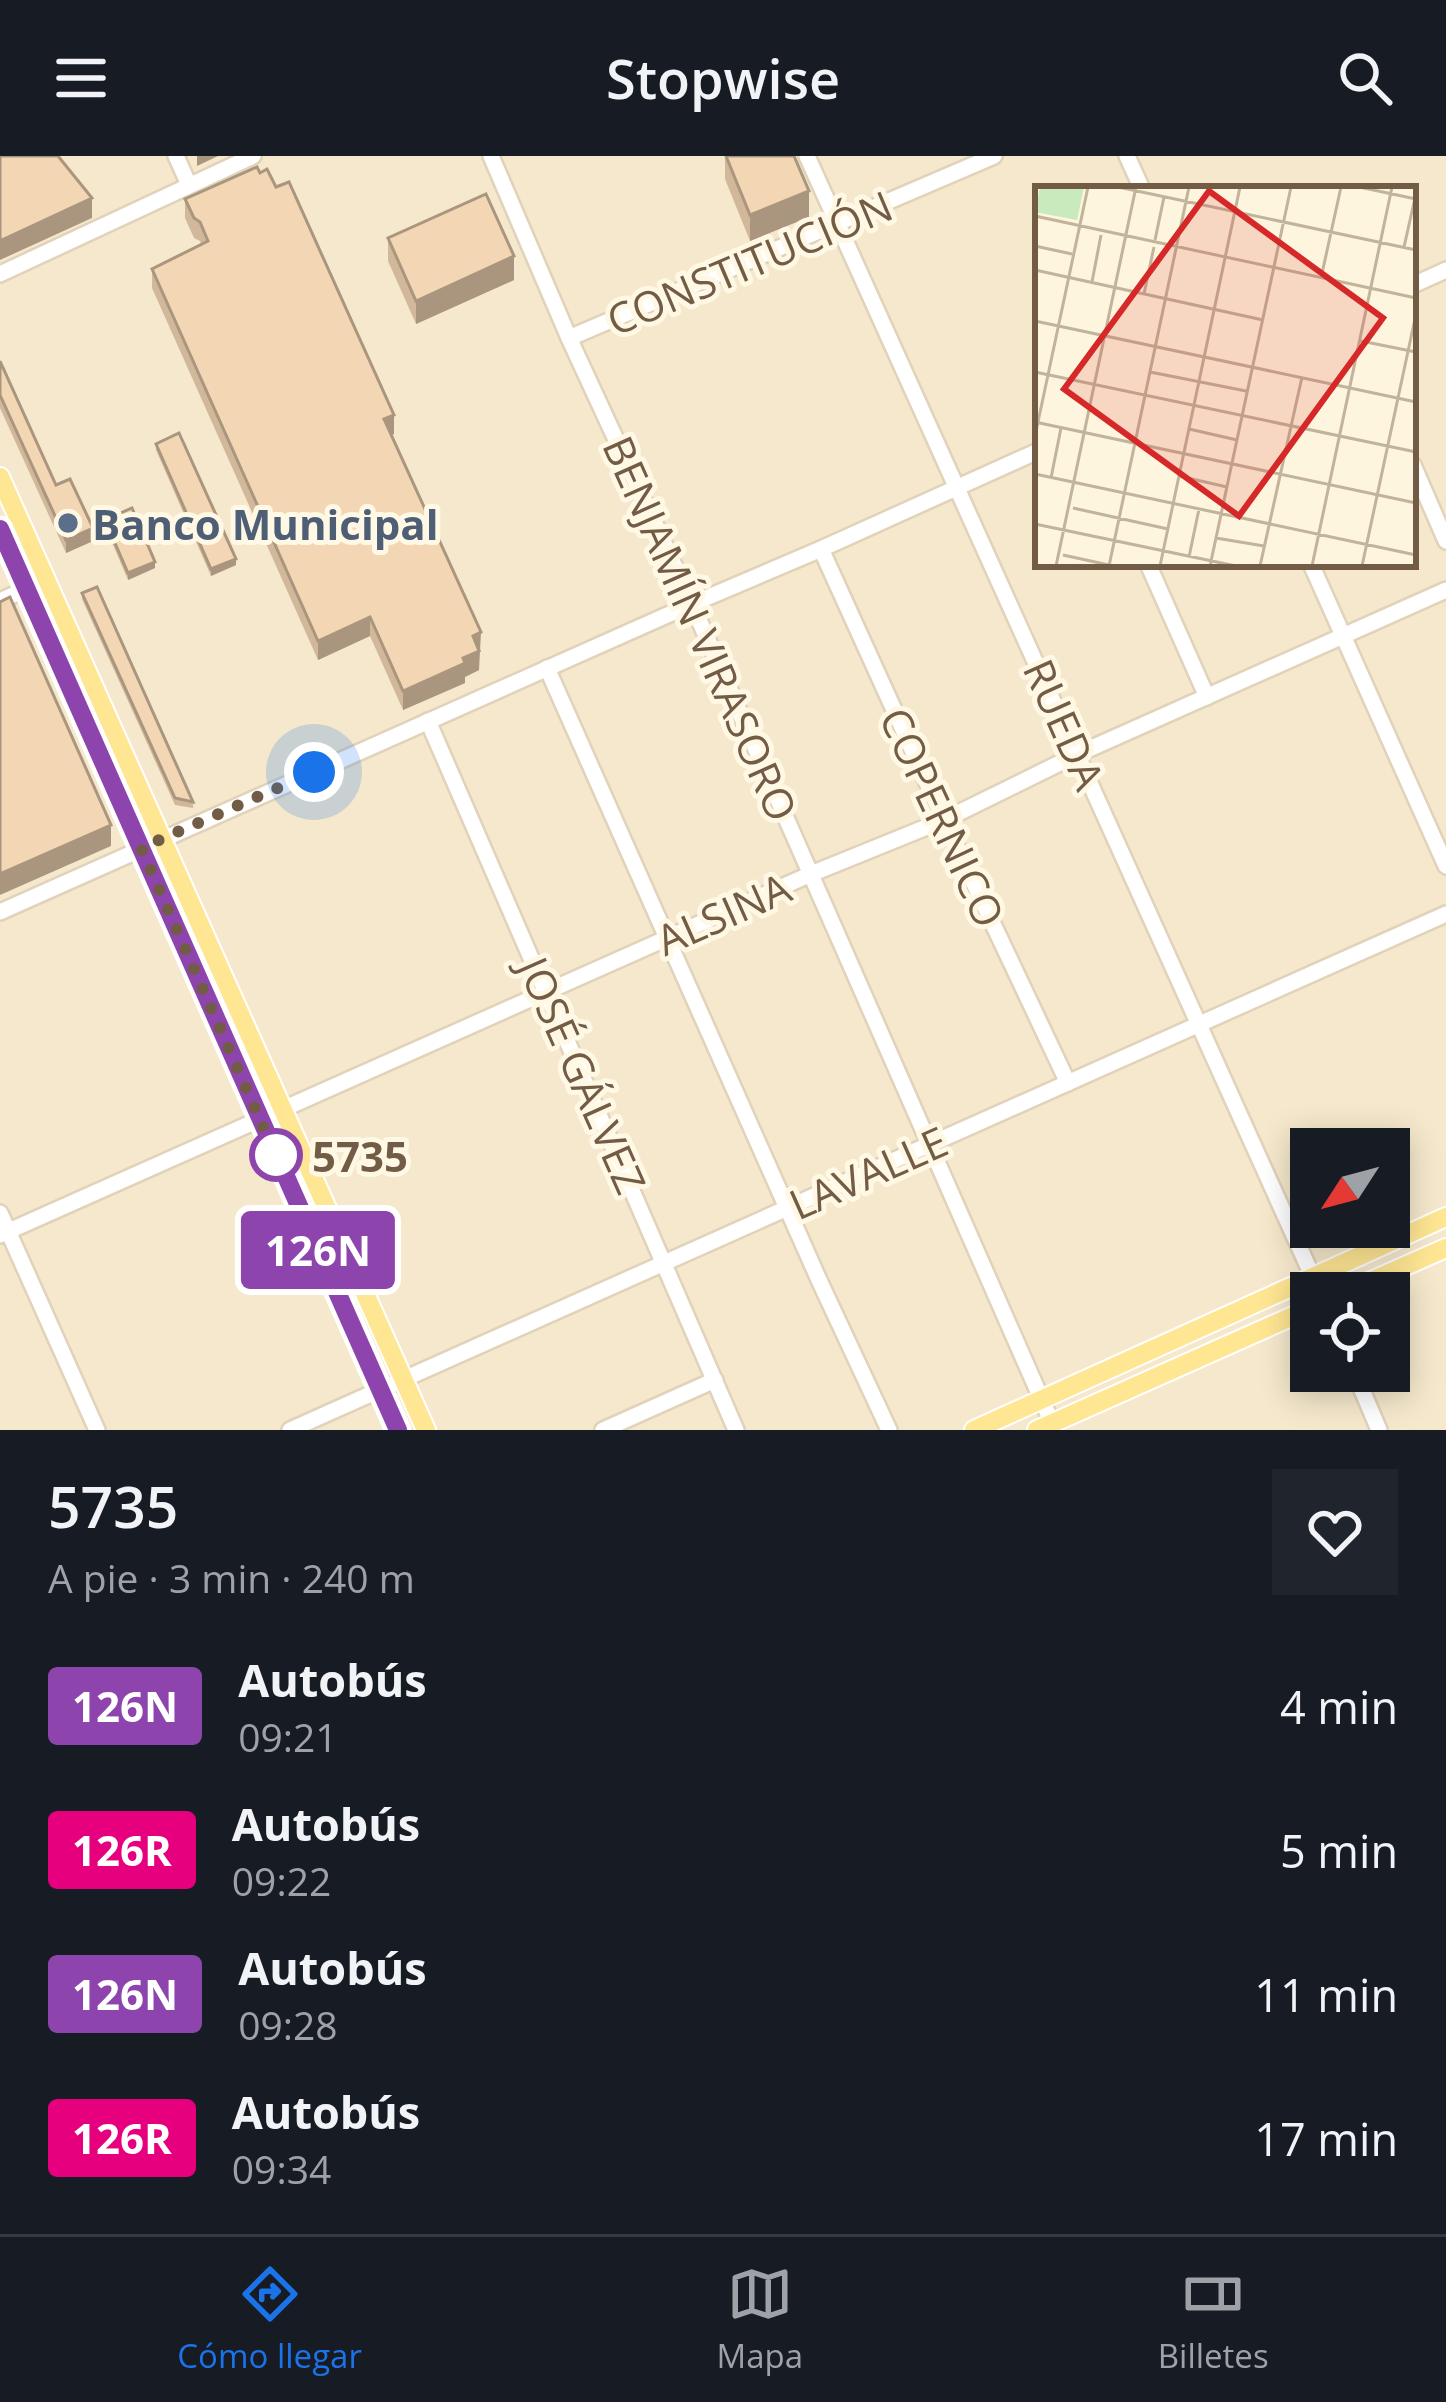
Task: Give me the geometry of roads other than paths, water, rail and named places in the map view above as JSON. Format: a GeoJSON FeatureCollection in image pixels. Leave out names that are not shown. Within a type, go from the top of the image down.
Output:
{"type":"FeatureCollection","features":[{"type":"Feature","properties":{"kind":"main road"},"geometry":{"type":"LineString","coordinates":[[0,477],[36,585],[141,848],[398,1430]]}},
{"type":"Feature","properties":{"kind":"main road"},"geometry":{"type":"LineString","coordinates":[[0,529],[36,585],[163,838],[426,1430]]}},
{"type":"Feature","properties":{"kind":"main road"},"geometry":{"type":"LineString","coordinates":[[1341,1272],[1446,1217]]}},
{"type":"Feature","properties":{"kind":"main road"},"geometry":{"type":"LineString","coordinates":[[1392,1272],[1446,1248]]}},
{"type":"Feature","properties":{"kind":"main road"},"geometry":{"type":"LineString","coordinates":[[974,1430],[1290,1296]]}},
{"type":"Feature","properties":{"kind":"main road"},"geometry":{"type":"LineString","coordinates":[[1048,1428],[1290,1318]]}},
{"type":"Feature","properties":{"kind":"street"},"geometry":{"type":"LineString","coordinates":[[176,156],[189,185]]}},
{"type":"Feature","properties":{"kind":"street"},"geometry":{"type":"LineString","coordinates":[[0,274],[253,156]]}},
{"type":"Feature","properties":{"kind":"street","name":"BENJAMÍN VIRASORO"},"geometry":{"type":"LineString","coordinates":[[490,156],[930,1144],[1042,1400],[1048,1428]]}},
{"type":"Feature","properties":{"kind":"street","name":"RUEDA"},"geometry":{"type":"LineString","coordinates":[[807,156],[1310,1272]]}},
{"type":"Feature","properties":{"kind":"street","name":"CONSTITUCIÓN"},"geometry":{"type":"LineString","coordinates":[[569,338],[994,156]]}},
{"type":"Feature","properties":{"kind":"street"},"geometry":{"type":"LineString","coordinates":[[1127,156],[1141,186]]}},
{"type":"Feature","properties":{"kind":"street"},"geometry":{"type":"LineString","coordinates":[[1416,284],[1446,270]]}},
{"type":"Feature","properties":{"kind":"street"},"geometry":{"type":"LineString","coordinates":[[0,912],[1035,452]]}},
{"type":"Feature","properties":{"kind":"street"},"geometry":{"type":"LineString","coordinates":[[1416,472],[1446,541]]}},
{"type":"Feature","properties":{"kind":"street","name":"COPERNICO"},"geometry":{"type":"LineString","coordinates":[[821,549],[1068,1083]]}},
{"type":"Feature","properties":{"kind":"street"},"geometry":{"type":"LineString","coordinates":[[1149,567],[1207,697]]}},
{"type":"Feature","properties":{"kind":"street"},"geometry":{"type":"LineString","coordinates":[[1312,567],[1446,866]]}},
{"type":"Feature","properties":{"kind":"street"},"geometry":{"type":"LineString","coordinates":[[0,601],[36,585]]}},
{"type":"Feature","properties":{"kind":"street","name":"ALSINA"},"geometry":{"type":"LineString","coordinates":[[4,1234],[811,874],[944,820],[1078,754],[1446,590]]}},
{"type":"Feature","properties":{"kind":"street"},"geometry":{"type":"LineString","coordinates":[[547,668],[889,1430]]}},
{"type":"Feature","properties":{"kind":"street","name":"JOSÉ GÁLVEZ"},"geometry":{"type":"LineString","coordinates":[[428,721],[736,1430]]}},
{"type":"Feature","properties":{"kind":"street","name":"LAVALLE"},"geometry":{"type":"LineString","coordinates":[[290,1430],[1446,914]]}},
{"type":"Feature","properties":{"kind":"street"},"geometry":{"type":"LineString","coordinates":[[0,1213],[4,1234],[97,1430]]}},
{"type":"Feature","properties":{"kind":"street"},"geometry":{"type":"LineString","coordinates":[[603,1430],[715,1380]]}},
{"type":"Feature","properties":{"kind":"street"},"geometry":{"type":"LineString","coordinates":[[1363,1392],[1379,1430]]}},
{"type":"Feature","properties":{"kind":"place","name":"Banco Municipal"},"geometry":{"type":"Point","coordinates":[68,523]}},
{"type":"Feature","properties":{"kind":"place","name":"5735"},"geometry":{"type":"Point","coordinates":[276,1155]}}]}
